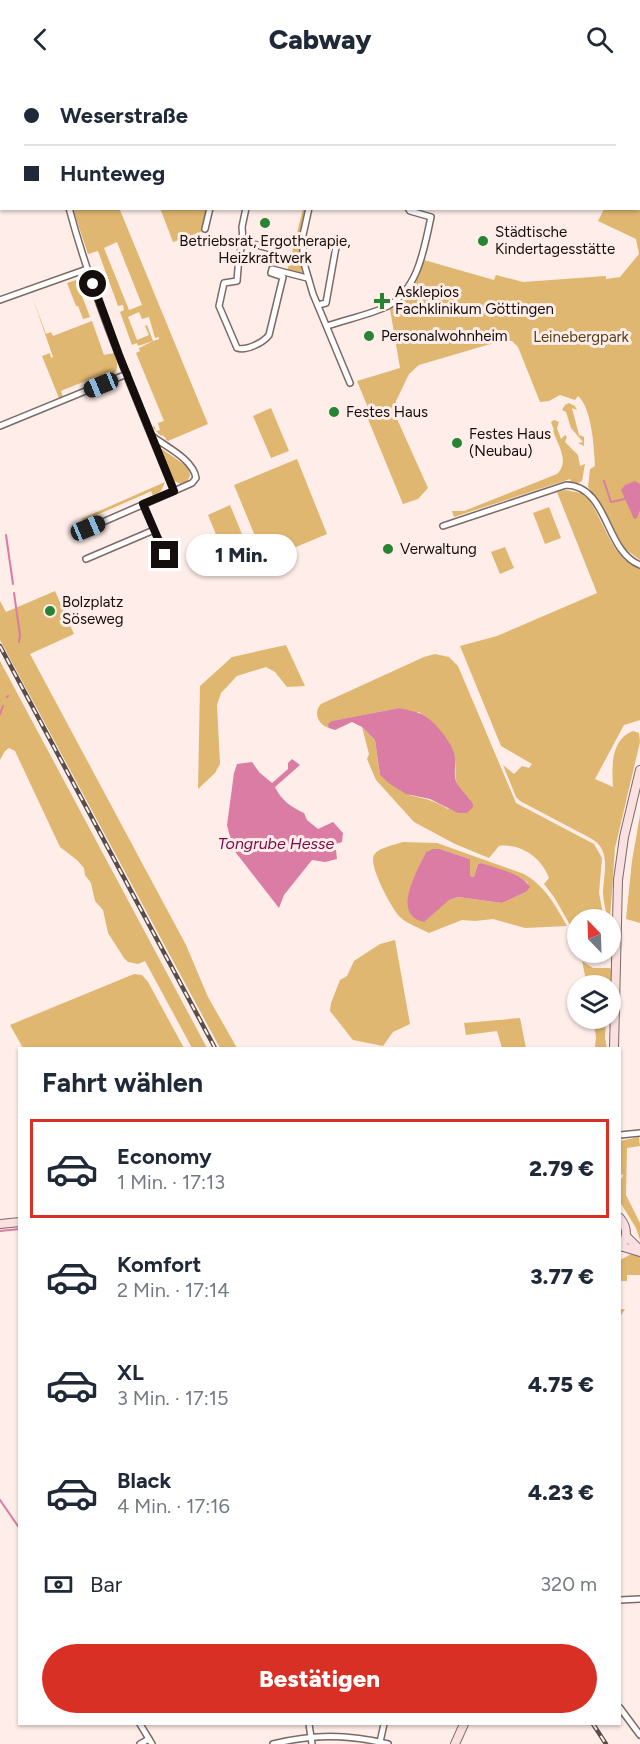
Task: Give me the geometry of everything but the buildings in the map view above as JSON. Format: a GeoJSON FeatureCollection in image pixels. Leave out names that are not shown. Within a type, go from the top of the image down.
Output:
{"type":"FeatureCollection","features":[{"type":"Feature","properties":{"kind":"main road"},"geometry":{"type":"LineString","coordinates":[[614,1047],[617,907],[622,848],[640,770]]}},
{"type":"Feature","properties":{"kind":"main road"},"geometry":{"type":"LineString","coordinates":[[621,1220],[626,1236],[640,1251]]}},
{"type":"Feature","properties":{"kind":"main road"},"geometry":{"type":"LineString","coordinates":[[0,1224],[18,1222]]}},
{"type":"Feature","properties":{"kind":"main road"},"geometry":{"type":"LineString","coordinates":[[621,1245],[626,1236]]}},
{"type":"Feature","properties":{"kind":"main road"},"geometry":{"type":"LineString","coordinates":[[621,1247],[640,1251]]}},
{"type":"Feature","properties":{"kind":"main road"},"geometry":{"type":"LineString","coordinates":[[456,1742],[464,1725]]}},
{"type":"Feature","properties":{"kind":"street"},"geometry":{"type":"LineString","coordinates":[[70,210],[87,269],[174,491]]}},
{"type":"Feature","properties":{"kind":"street"},"geometry":{"type":"LineString","coordinates":[[205,229],[210,210]]}},
{"type":"Feature","properties":{"kind":"street"},"geometry":{"type":"LineString","coordinates":[[246,210],[237,281],[224,283],[219,304],[235,345],[242,349],[264,340],[268,335],[283,277],[271,273],[272,269],[307,278]]}},
{"type":"Feature","properties":{"kind":"street"},"geometry":{"type":"LineString","coordinates":[[309,210],[302,250],[307,278],[350,383]]}},
{"type":"Feature","properties":{"kind":"street"},"geometry":{"type":"LineString","coordinates":[[327,326],[388,306],[404,292],[420,264],[431,217],[409,210]]}},
{"type":"Feature","properties":{"kind":"street"},"geometry":{"type":"LineString","coordinates":[[243,241],[275,250]]}},
{"type":"Feature","properties":{"kind":"street"},"geometry":{"type":"LineString","coordinates":[[318,305],[326,303],[336,247]]}},
{"type":"Feature","properties":{"kind":"street"},"geometry":{"type":"LineString","coordinates":[[0,300],[87,269]]}},
{"type":"Feature","properties":{"kind":"street"},"geometry":{"type":"LineString","coordinates":[[0,426],[127,374]]}},
{"type":"Feature","properties":{"kind":"street"},"geometry":{"type":"LineString","coordinates":[[80,532],[192,483],[196,478],[195,470],[190,464],[152,436]]}},
{"type":"Feature","properties":{"kind":"street"},"geometry":{"type":"LineString","coordinates":[[443,526],[571,485],[582,489],[594,500],[622,552],[631,561],[640,565]]}},
{"type":"Feature","properties":{"kind":"street"},"geometry":{"type":"LineString","coordinates":[[143,504],[165,555]]}},
{"type":"Feature","properties":{"kind":"street"},"geometry":{"type":"LineString","coordinates":[[86,559],[154,530]]}},
{"type":"Feature","properties":{"kind":"street"},"geometry":{"type":"LineString","coordinates":[[621,1135],[640,1133]]}},
{"type":"Feature","properties":{"kind":"street"},"geometry":{"type":"LineString","coordinates":[[621,1600],[640,1599]]}},
{"type":"Feature","properties":{"kind":"street"},"geometry":{"type":"LineString","coordinates":[[621,1709],[640,1735]]}},
{"type":"Feature","properties":{"kind":"street"},"geometry":{"type":"LineString","coordinates":[[140,1744],[151,1741],[141,1725]]}},
{"type":"Feature","properties":{"kind":"street"},"geometry":{"type":"LineString","coordinates":[[309,1725],[312,1744]]}},
{"type":"Feature","properties":{"kind":"street"},"geometry":{"type":"LineString","coordinates":[[380,1742],[384,1725]]}},
{"type":"Feature","properties":{"kind":"street"},"geometry":{"type":"LineString","coordinates":[[273,1744],[312,1736],[348,1736],[388,1744]]}},
{"type":"Feature","properties":{"kind":"street"},"geometry":{"type":"LineString","coordinates":[[449,1744],[456,1742]]}},
{"type":"Feature","properties":{"kind":"green space"},"geometry":{"type":"Polygon","coordinates":[[[73,210],[120,210],[208,424],[168,441],[156,431],[160,430],[158,423],[164,421],[136,353],[140,351],[139,348],[153,341],[138,346],[137,343],[132,345],[120,312],[124,310],[123,305],[118,306],[98,251],[88,254],[73,210]],[[117,242],[104,248],[129,310],[142,305],[117,242]],[[139,312],[128,317],[137,340],[149,335],[145,326],[147,325],[153,341],[159,339],[159,337],[155,338],[149,317],[142,319],[139,312]]]}},
{"type":"Feature","properties":{"kind":"green space"},"geometry":{"type":"Polygon","coordinates":[[[161,210],[207,210],[201,232],[173,242],[161,210]]]}},
{"type":"Feature","properties":{"kind":"green space"},"geometry":{"type":"Polygon","coordinates":[[[303,210],[306,210],[298,239],[302,274],[287,272],[303,210]]]}},
{"type":"Feature","properties":{"kind":"green space","name":"Leinebergpark"},"geometry":{"type":"Polygon","coordinates":[[[604,210],[640,210],[640,560],[624,548],[588,487],[590,469],[595,466],[595,458],[589,419],[583,402],[578,396],[575,400],[560,395],[549,401],[540,402],[518,347],[512,341],[504,340],[419,365],[409,374],[396,401],[397,419],[428,488],[418,499],[403,504],[365,412],[369,410],[357,381],[400,368],[390,309],[405,295],[424,260],[494,280],[496,275],[523,282],[620,277],[639,254],[636,239],[598,221],[604,210]]]}},
{"type":"Feature","properties":{"kind":"green space"},"geometry":{"type":"Polygon","coordinates":[[[76,280],[90,317],[83,319],[67,283],[76,280]]]}},
{"type":"Feature","properties":{"kind":"green space"},"geometry":{"type":"Polygon","coordinates":[[[32,296],[46,334],[51,332],[53,336],[92,321],[104,355],[114,353],[117,364],[116,372],[99,382],[96,377],[63,390],[61,391],[63,397],[59,398],[42,356],[50,353],[51,358],[53,357],[32,296]]]}},
{"type":"Feature","properties":{"kind":"green space"},"geometry":{"type":"Polygon","coordinates":[[[569,403],[577,410],[572,408],[579,435],[584,437],[584,446],[578,443],[583,442],[571,428],[566,412],[562,410],[569,403]]]}},
{"type":"Feature","properties":{"kind":"green space"},"geometry":{"type":"Polygon","coordinates":[[[271,408],[289,451],[271,458],[253,416],[271,408]]]}},
{"type":"Feature","properties":{"kind":"green space"},"geometry":{"type":"Polygon","coordinates":[[[554,420],[559,422],[557,428],[561,439],[565,435],[567,437],[565,442],[578,455],[580,466],[585,464],[582,481],[576,484],[570,479],[454,517],[452,511],[464,511],[557,474],[563,464],[563,459],[553,431],[551,422],[554,420]]]}},
{"type":"Feature","properties":{"kind":"green space"},"geometry":{"type":"Polygon","coordinates":[[[162,449],[189,468],[190,476],[187,481],[181,484],[174,481],[162,449]]]}},
{"type":"Feature","properties":{"kind":"green space"},"geometry":{"type":"Polygon","coordinates":[[[297,459],[327,534],[265,560],[234,485],[297,459]]]}},
{"type":"Feature","properties":{"kind":"green space"},"geometry":{"type":"Polygon","coordinates":[[[165,482],[161,491],[153,496],[151,491],[92,517],[93,522],[91,523],[81,519],[165,482]]]}},
{"type":"Feature","properties":{"kind":"green space"},"geometry":{"type":"Polygon","coordinates":[[[565,490],[586,496],[615,548],[630,564],[640,568],[640,720],[624,725],[595,779],[613,787],[613,763],[616,748],[625,735],[633,731],[639,733],[640,742],[615,848],[611,909],[605,909],[603,898],[605,862],[602,849],[598,844],[516,797],[503,765],[514,774],[522,766],[529,768],[532,764],[501,746],[460,646],[497,636],[597,593],[557,492],[565,490]]]}},
{"type":"Feature","properties":{"kind":"green space"},"geometry":{"type":"Polygon","coordinates":[[[230,505],[251,556],[229,566],[208,515],[230,505]]]}},
{"type":"Feature","properties":{"kind":"green space"},"geometry":{"type":"Polygon","coordinates":[[[549,507],[561,538],[545,544],[533,513],[549,507]]]}},
{"type":"Feature","properties":{"kind":"green space"},"geometry":{"type":"Polygon","coordinates":[[[505,547],[514,568],[500,574],[491,552],[505,547]]]}},
{"type":"Feature","properties":{"kind":"green space"},"geometry":{"type":"Polygon","coordinates":[[[55,591],[74,634],[30,654],[186,945],[208,997],[236,1047],[219,1047],[0,640],[0,601],[6,612],[55,591]]]}},
{"type":"Feature","properties":{"kind":"green space"},"geometry":{"type":"Polygon","coordinates":[[[286,645],[305,686],[287,687],[275,672],[266,667],[237,676],[221,693],[217,705],[220,764],[215,773],[198,789],[200,686],[232,657],[286,645]]]}},
{"type":"Feature","properties":{"kind":"green space"},"geometry":{"type":"Polygon","coordinates":[[[435,654],[449,657],[458,666],[516,803],[594,844],[602,858],[599,893],[602,909],[567,909],[567,920],[544,884],[549,878],[546,871],[530,853],[515,847],[499,846],[489,858],[455,844],[414,822],[376,780],[367,759],[369,754],[362,727],[375,740],[380,775],[409,795],[435,802],[448,809],[470,799],[463,793],[456,781],[455,758],[447,740],[419,712],[412,713],[399,708],[333,721],[329,724],[329,728],[318,718],[317,711],[321,704],[435,654]]]}},
{"type":"Feature","properties":{"kind":"green space"},"geometry":{"type":"Polygon","coordinates":[[[0,661],[206,1047],[191,1047],[145,961],[138,964],[128,962],[124,958],[108,933],[103,910],[95,901],[91,883],[85,875],[84,868],[60,847],[15,751],[9,748],[0,760],[0,661]]]}},
{"type":"Feature","properties":{"kind":"green space"},"geometry":{"type":"Polygon","coordinates":[[[640,815],[640,923],[626,919],[640,815]]]}},
{"type":"Feature","properties":{"kind":"green space"},"geometry":{"type":"Polygon","coordinates":[[[403,842],[437,843],[524,874],[544,891],[567,926],[525,928],[493,919],[462,920],[429,933],[400,917],[377,877],[374,855],[387,847],[403,842]],[[440,849],[426,852],[411,885],[449,900],[458,897],[502,903],[526,892],[528,883],[481,863],[478,864],[474,877],[470,876],[470,859],[440,849]]]}},
{"type":"Feature","properties":{"kind":"green space"},"geometry":{"type":"Polygon","coordinates":[[[395,940],[410,1024],[393,1032],[383,1046],[353,1040],[330,1011],[340,980],[347,976],[354,961],[380,944],[395,940]]]}},
{"type":"Feature","properties":{"kind":"green space"},"geometry":{"type":"Polygon","coordinates":[[[582,963],[593,968],[610,968],[612,972],[612,975],[585,975],[582,963]]]}},
{"type":"Feature","properties":{"kind":"green space"},"geometry":{"type":"Polygon","coordinates":[[[134,974],[142,975],[183,1047],[22,1047],[10,1025],[134,974]]]}},
{"type":"Feature","properties":{"kind":"green space"},"geometry":{"type":"Polygon","coordinates":[[[520,1018],[526,1047],[502,1047],[497,1031],[466,1035],[464,1023],[520,1018]]]}},
{"type":"Feature","properties":{"kind":"green space"},"geometry":{"type":"Polygon","coordinates":[[[595,1029],[605,1029],[607,1047],[595,1047],[595,1029]]]}},
{"type":"Feature","properties":{"kind":"green space"},"geometry":{"type":"Polygon","coordinates":[[[639,1137],[640,1146],[627,1148],[626,1195],[640,1223],[640,1240],[636,1228],[621,1204],[623,1175],[621,1174],[621,1141],[639,1137]]]}},
{"type":"Feature","properties":{"kind":"green space"},"geometry":{"type":"Polygon","coordinates":[[[633,1253],[640,1257],[640,1275],[627,1275],[627,1281],[621,1281],[621,1259],[633,1253]]]}},
{"type":"Feature","properties":{"kind":"water"},"geometry":{"type":"Polygon","coordinates":[[[635,481],[640,484],[640,510],[637,518],[634,519],[621,490],[625,485],[635,481]]]}},
{"type":"Feature","properties":{"kind":"water"},"geometry":{"type":"Polygon","coordinates":[[[399,708],[417,712],[426,717],[449,742],[455,756],[456,781],[473,804],[467,813],[458,813],[430,799],[406,794],[390,784],[380,775],[375,740],[362,727],[352,722],[335,730],[329,728],[328,724],[332,721],[399,708]]]}},
{"type":"Feature","properties":{"kind":"water","name":"Tongrube Hesse"},"geometry":{"type":"Polygon","coordinates":[[[292,759],[300,765],[275,787],[280,796],[291,806],[304,813],[307,820],[318,829],[333,822],[343,833],[342,842],[331,849],[336,850],[337,859],[325,862],[312,860],[284,895],[279,908],[233,849],[227,825],[237,764],[252,762],[259,772],[272,783],[288,769],[288,763],[292,759]]]}},
{"type":"Feature","properties":{"kind":"water"},"geometry":{"type":"Polygon","coordinates":[[[440,849],[470,859],[470,876],[474,877],[478,864],[481,863],[515,875],[530,887],[526,892],[502,903],[458,897],[449,900],[424,922],[414,918],[409,911],[409,891],[426,852],[440,849]]]}},
{"type":"Feature","properties":{"kind":"waterway"},"geometry":{"type":"LineString","coordinates":[[604,481],[611,502],[625,499]]}},
{"type":"Feature","properties":{"kind":"waterway"},"geometry":{"type":"LineString","coordinates":[[6,535],[13,584]]}},
{"type":"Feature","properties":{"kind":"waterway"},"geometry":{"type":"LineString","coordinates":[[14,593],[19,642]]}},
{"type":"Feature","properties":{"kind":"waterway"},"geometry":{"type":"LineString","coordinates":[[0,714],[3,706]]}},
{"type":"Feature","properties":{"kind":"waterway"},"geometry":{"type":"LineString","coordinates":[[0,1231],[18,1229]]}},
{"type":"Feature","properties":{"kind":"waterway"},"geometry":{"type":"LineString","coordinates":[[0,1500],[18,1526]]}},
{"type":"Feature","properties":{"kind":"railway"},"geometry":{"type":"LineString","coordinates":[[0,646],[214,1047]]}},
{"type":"Feature","properties":{"kind":"railway"},"geometry":{"type":"LineString","coordinates":[[594,1725],[606,1744]]}},
{"type":"Feature","properties":{"kind":"place","name":"Betriebsrat, Ergotherapie, Heizkraftwerk"},"geometry":{"type":"Point","coordinates":[265,223]}},
{"type":"Feature","properties":{"kind":"place","name":"Städtische Kindertagesstätte"},"geometry":{"type":"Point","coordinates":[483,241]}},
{"type":"Feature","properties":{"kind":"place","name":"Asklepios Fachklinikum Göttingen"},"geometry":{"type":"Point","coordinates":[382,301]}},
{"type":"Feature","properties":{"kind":"place","name":"Personalwohnheim"},"geometry":{"type":"Point","coordinates":[369,336]}},
{"type":"Feature","properties":{"kind":"place","name":"Festes Haus"},"geometry":{"type":"Point","coordinates":[334,412]}},
{"type":"Feature","properties":{"kind":"place","name":"Festes Haus (Neubau)"},"geometry":{"type":"Point","coordinates":[457,443]}},
{"type":"Feature","properties":{"kind":"place","name":"Verwaltung"},"geometry":{"type":"Point","coordinates":[388,549]}},
{"type":"Feature","properties":{"kind":"place","name":"Bolzplatz Söseweg"},"geometry":{"type":"Point","coordinates":[50,611]}},
{"type":"Feature","properties":{"kind":"route"},"geometry":{"type":"LineString","coordinates":[[93,284],[174,491],[143,504],[165,555]]}}]}
